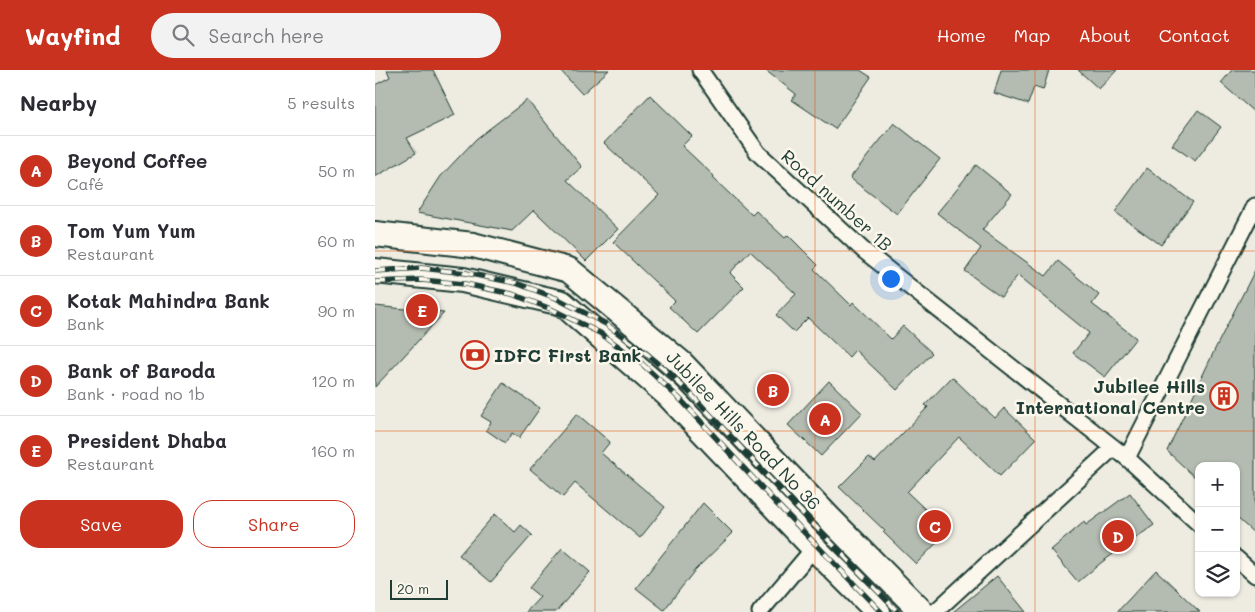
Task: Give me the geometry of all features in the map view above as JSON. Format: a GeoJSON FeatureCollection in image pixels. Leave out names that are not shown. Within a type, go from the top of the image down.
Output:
{"type":"FeatureCollection","features":[{"type":"Feature","properties":{"kind":"main road","name":"Jubilee Hills Road No 36"},"geometry":{"type":"LineString","coordinates":[[375,234],[473,245],[569,270],[681,363],[922,612]]}},
{"type":"Feature","properties":{"kind":"main road","name":"Jubilee Hills Road No 36"},"geometry":{"type":"LineString","coordinates":[[375,271],[463,280],[562,303],[668,395],[878,612]]}},
{"type":"Feature","properties":{"kind":"main road"},"geometry":{"type":"LineString","coordinates":[[702,430],[725,409]]}},
{"type":"Feature","properties":{"kind":"street","name":"Road number 1B"},"geometry":{"type":"LineString","coordinates":[[700,70],[758,152],[863,250],[1127,458],[1195,520]]}},
{"type":"Feature","properties":{"kind":"street"},"geometry":{"type":"LineString","coordinates":[[1127,458],[1255,206]]}},
{"type":"Feature","properties":{"kind":"street"},"geometry":{"type":"LineString","coordinates":[[935,612],[1113,448]]}},
{"type":"Feature","properties":{"kind":"street"},"geometry":{"type":"LineString","coordinates":[[760,612],[814,548]]}},
{"type":"Feature","properties":{"kind":"street"},"geometry":{"type":"LineString","coordinates":[[1240,562],[1255,575]]}},
{"type":"Feature","properties":{"kind":"building"},"geometry":{"type":"Polygon","coordinates":[[[387,70],[433,70],[455,115],[407,138],[416,153],[375,177],[375,85],[390,77],[387,70]]]}},
{"type":"Feature","properties":{"kind":"building"},"geometry":{"type":"Polygon","coordinates":[[[560,70],[609,70],[582,94],[560,70]]]}},
{"type":"Feature","properties":{"kind":"building"},"geometry":{"type":"Polygon","coordinates":[[[765,70],[860,70],[871,77],[835,129],[792,100],[796,94],[765,70]]]}},
{"type":"Feature","properties":{"kind":"building"},"geometry":{"type":"Polygon","coordinates":[[[1001,70],[1049,70],[1043,90],[1034,87],[1028,104],[994,93],[1001,70]]]}},
{"type":"Feature","properties":{"kind":"building"},"geometry":{"type":"Polygon","coordinates":[[[1078,70],[1117,70],[1099,89],[1078,70]]]}},
{"type":"Feature","properties":{"kind":"building"},"geometry":{"type":"Polygon","coordinates":[[[1232,70],[1255,70],[1255,113],[1221,83],[1232,70]]]}},
{"type":"Feature","properties":{"kind":"building"},"geometry":{"type":"Polygon","coordinates":[[[650,95],[692,136],[682,146],[752,215],[756,211],[785,238],[788,235],[818,265],[814,269],[851,305],[853,302],[891,339],[903,326],[932,353],[897,390],[855,350],[849,357],[808,318],[794,332],[776,315],[796,294],[750,251],[730,273],[744,287],[698,334],[669,307],[675,301],[613,242],[659,195],[604,143],[650,95]]]}},
{"type":"Feature","properties":{"kind":"building"},"geometry":{"type":"Polygon","coordinates":[[[527,100],[582,167],[567,180],[618,229],[586,261],[534,210],[512,231],[417,213],[441,176],[476,139],[527,100]]]}},
{"type":"Feature","properties":{"kind":"building"},"geometry":{"type":"Polygon","coordinates":[[[1198,110],[1221,127],[1195,161],[1172,145],[1198,110]]]}},
{"type":"Feature","properties":{"kind":"building"},"geometry":{"type":"Polygon","coordinates":[[[894,123],[940,159],[897,214],[850,178],[894,123]]]}},
{"type":"Feature","properties":{"kind":"building"},"geometry":{"type":"Polygon","coordinates":[[[976,165],[1012,194],[982,230],[1046,276],[1058,261],[1099,295],[1092,304],[1136,338],[1105,377],[1073,353],[1089,333],[1018,275],[1001,297],[965,271],[981,248],[937,213],[976,165]]]}},
{"type":"Feature","properties":{"kind":"building"},"geometry":{"type":"Polygon","coordinates":[[[1147,168],[1193,202],[1161,245],[1115,212],[1147,168]]]}},
{"type":"Feature","properties":{"kind":"building","name":"Jubilee Hills International Centre"},"geometry":{"type":"Polygon","coordinates":[[[1255,270],[1255,534],[1240,521],[1240,462],[1195,462],[1195,477],[1167,451],[1255,270]]]}},
{"type":"Feature","properties":{"kind":"building"},"geometry":{"type":"Polygon","coordinates":[[[375,306],[444,313],[375,387],[375,306]]]}},
{"type":"Feature","properties":{"kind":"building"},"geometry":{"type":"Polygon","coordinates":[[[952,377],[995,418],[1004,408],[1036,439],[1000,476],[959,437],[907,492],[948,531],[916,564],[839,487],[869,457],[875,462],[928,407],[925,405],[952,377]]]}},
{"type":"Feature","properties":{"kind":"building"},"geometry":{"type":"Polygon","coordinates":[[[829,381],[862,413],[821,456],[788,425],[829,381]]]}},
{"type":"Feature","properties":{"kind":"building"},"geometry":{"type":"Polygon","coordinates":[[[503,383],[540,408],[519,438],[512,433],[505,443],[486,430],[491,422],[481,416],[503,383]]]}},
{"type":"Feature","properties":{"kind":"building"},"geometry":{"type":"Polygon","coordinates":[[[577,414],[610,442],[601,453],[665,507],[640,538],[575,483],[563,497],[530,469],[577,414]]]}},
{"type":"Feature","properties":{"kind":"building"},"geometry":{"type":"Polygon","coordinates":[[[1130,493],[1154,525],[1102,562],[1078,582],[1051,550],[1084,522],[1086,525],[1130,493]]]}},
{"type":"Feature","properties":{"kind":"building"},"geometry":{"type":"Polygon","coordinates":[[[703,503],[733,533],[695,570],[664,610],[636,588],[703,503]]]}},
{"type":"Feature","properties":{"kind":"building"},"geometry":{"type":"Polygon","coordinates":[[[495,514],[515,532],[521,525],[532,535],[491,582],[459,555],[495,514]]]}},
{"type":"Feature","properties":{"kind":"building"},"geometry":{"type":"Polygon","coordinates":[[[562,548],[590,572],[556,612],[526,612],[540,597],[529,588],[562,548]]]}},
{"type":"Feature","properties":{"kind":"building"},"geometry":{"type":"Polygon","coordinates":[[[1156,570],[1200,612],[1117,612],[1156,570]]]}},
{"type":"Feature","properties":{"kind":"building"},"geometry":{"type":"Polygon","coordinates":[[[997,576],[1026,612],[953,612],[997,576]]]}},
{"type":"Feature","properties":{"kind":"railway"},"geometry":{"type":"LineString","coordinates":[[375,271],[422,268],[466,273],[516,283],[556,298],[606,324],[647,354],[690,393],[898,612]]}},
{"type":"Feature","properties":{"kind":"railway"},"geometry":{"type":"LineString","coordinates":[[375,282],[421,280],[465,284],[512,294],[551,309],[600,333],[640,362],[682,401],[775,502],[881,612]]}},
{"type":"Feature","properties":{"kind":"place","name":"President Dhaba"},"geometry":{"type":"Point","coordinates":[422,310]}},
{"type":"Feature","properties":{"kind":"place","name":"IDFC First Bank"},"geometry":{"type":"Point","coordinates":[475,355]}},
{"type":"Feature","properties":{"kind":"place","name":"Tom Yum Yum"},"geometry":{"type":"Point","coordinates":[773,390]}},
{"type":"Feature","properties":{"kind":"place","name":"Jubilee Hills International Centre"},"geometry":{"type":"Point","coordinates":[1224,396]}},
{"type":"Feature","properties":{"kind":"place","name":"Beyond Coffee"},"geometry":{"type":"Point","coordinates":[825,419]}},
{"type":"Feature","properties":{"kind":"place","name":"Kotak Mahindra Bank"},"geometry":{"type":"Point","coordinates":[935,526]}},
{"type":"Feature","properties":{"kind":"place","name":"Bank of Baroda"},"geometry":{"type":"Point","coordinates":[1118,536]}}]}
